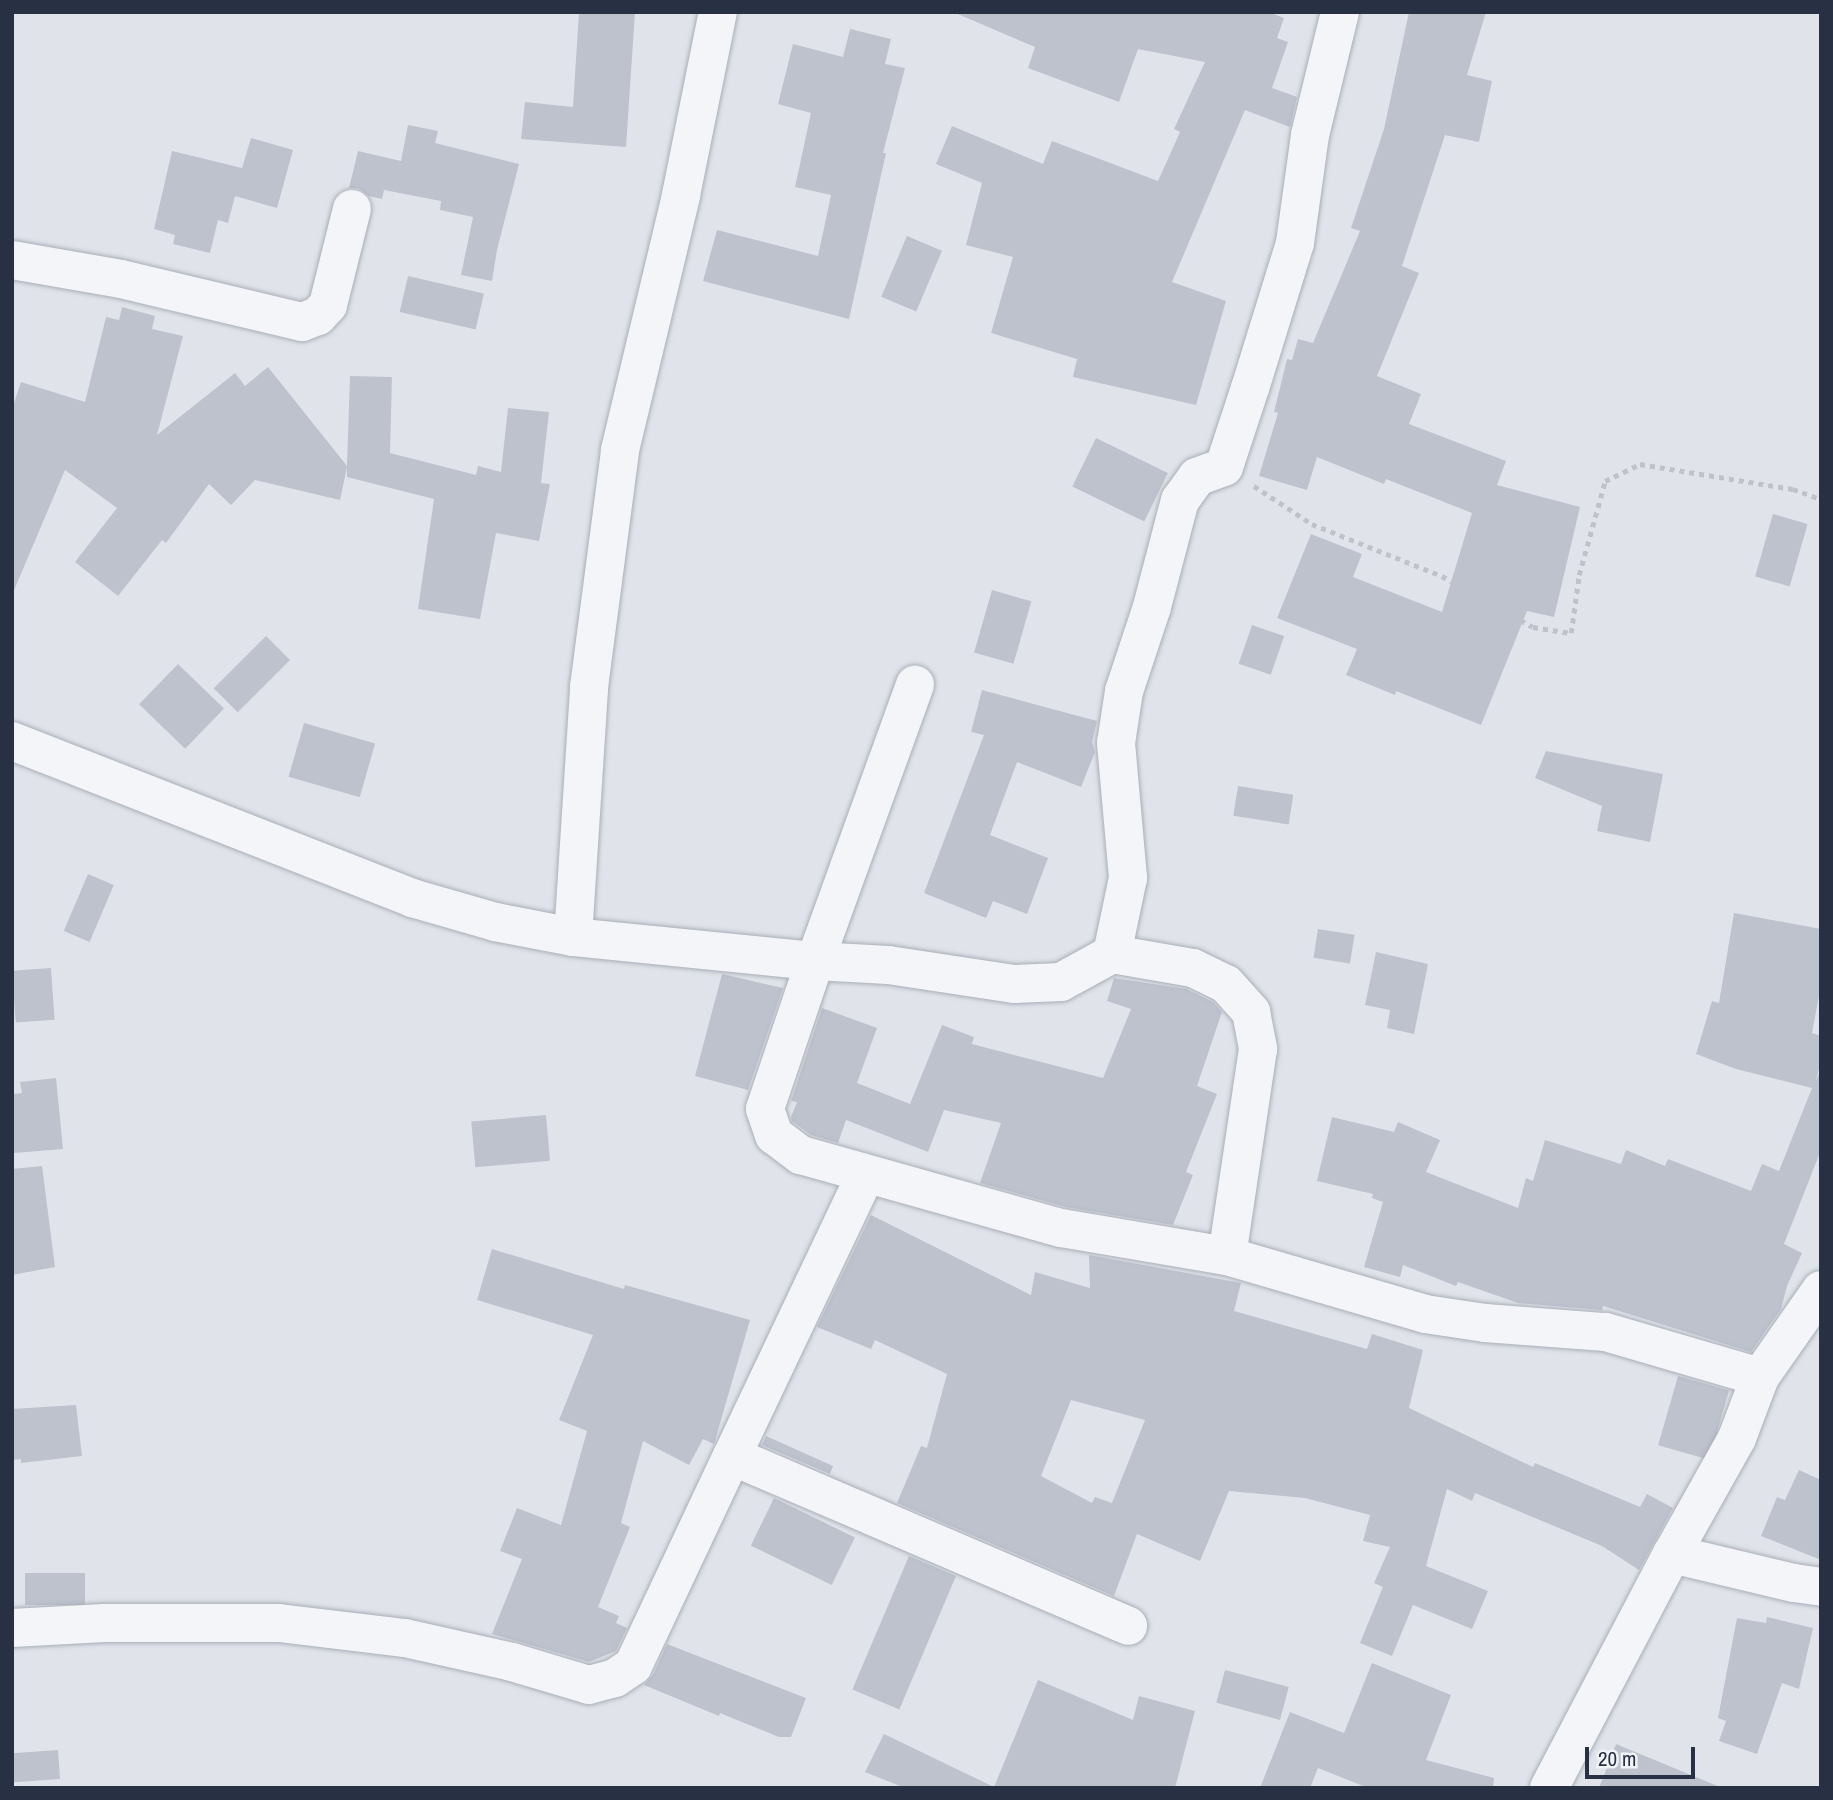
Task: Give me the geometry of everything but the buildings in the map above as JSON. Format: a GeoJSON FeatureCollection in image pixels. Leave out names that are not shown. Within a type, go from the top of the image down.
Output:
{"type":"FeatureCollection","features":[{"type":"Feature","properties":{"kind":"street"},"geometry":{"type":"LineString","coordinates":[[573,937],[589,687],[620,450],[681,195],[718,12]]}},
{"type":"Feature","properties":{"kind":"street"},"geometry":{"type":"LineString","coordinates":[[1112,954],[1128,878],[1116,743],[1124,691],[1152,607],[1180,499],[1197,477],[1224,467],[1296,243],[1310,135],[1340,12]]}},
{"type":"Feature","properties":{"kind":"street"},"geometry":{"type":"LineString","coordinates":[[12,260],[133,281],[302,322],[318,316],[328,306],[352,209]]}},
{"type":"Feature","properties":{"kind":"street"},"geometry":{"type":"LineString","coordinates":[[915,684],[815,961],[765,1109],[774,1135],[801,1155],[1061,1228],[1227,1256],[1425,1314],[1485,1323],[1606,1332],[1760,1377]]}},
{"type":"Feature","properties":{"kind":"street"},"geometry":{"type":"LineString","coordinates":[[12,741],[412,898],[495,922],[573,937],[815,961],[888,965],[1014,984],[1061,982],[1112,954],[1193,968],[1226,984],[1251,1012],[1258,1049],[1227,1256]]}},
{"type":"Feature","properties":{"kind":"street"},"geometry":{"type":"LineString","coordinates":[[12,1628],[104,1622],[279,1623],[405,1638],[512,1662],[589,1685],[615,1678],[633,1666],[866,1174]]}},
{"type":"Feature","properties":{"kind":"street"},"geometry":{"type":"LineString","coordinates":[[1549,1788],[1672,1554],[1737,1438],[1760,1377],[1821,1290]]}},
{"type":"Feature","properties":{"kind":"street"},"geometry":{"type":"LineString","coordinates":[[732,1456],[1128,1626]]}},
{"type":"Feature","properties":{"kind":"street"},"geometry":{"type":"LineString","coordinates":[[1672,1554],[1821,1587]]}},
{"type":"Feature","properties":{"kind":"path"},"geometry":{"type":"LineString","coordinates":[[1224,467],[1312,524],[1442,576],[1533,627],[1570,632],[1579,575],[1605,481],[1640,464],[1793,489],[1821,499]]}}]}
